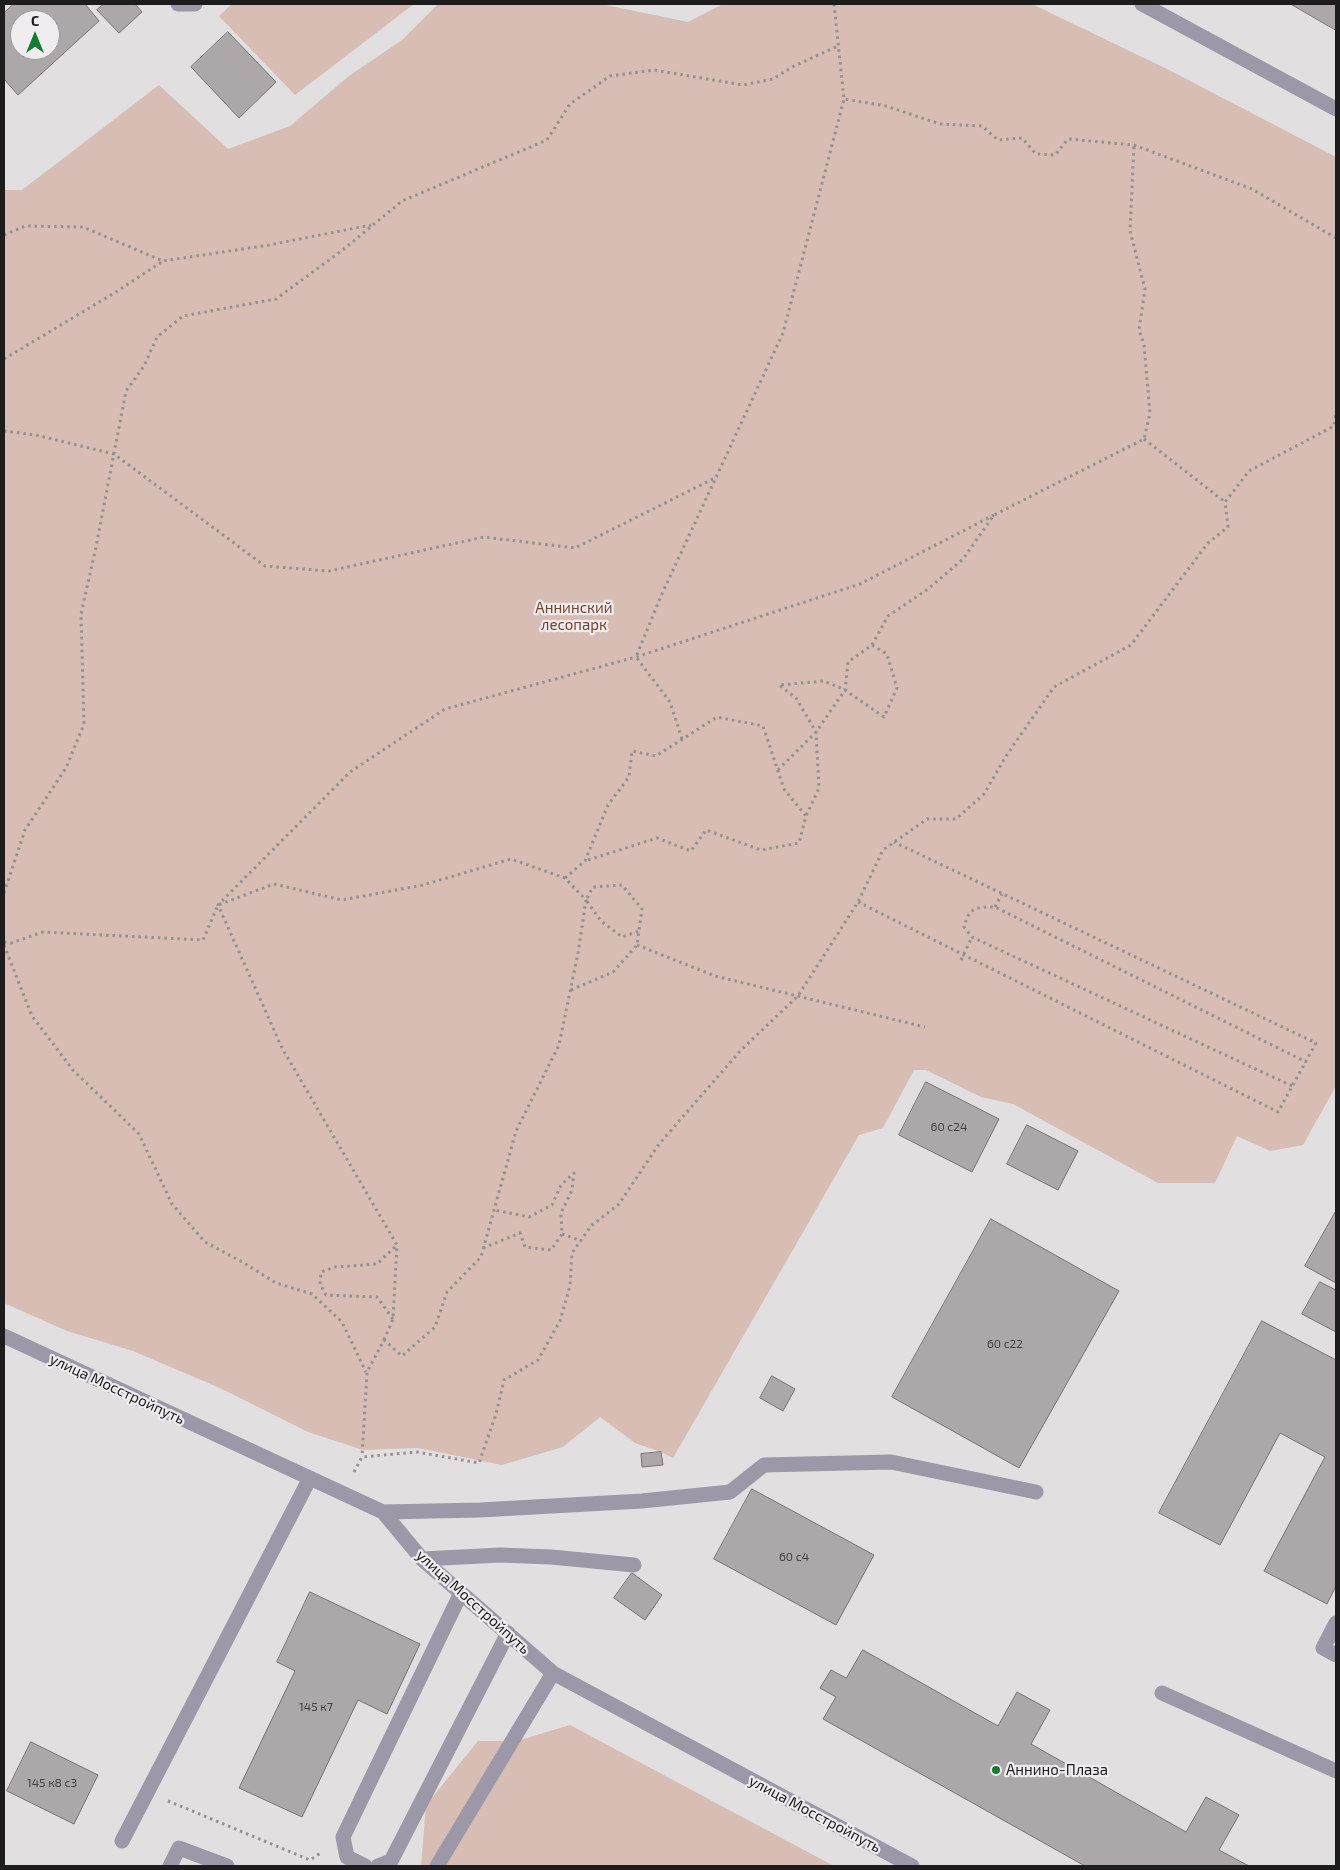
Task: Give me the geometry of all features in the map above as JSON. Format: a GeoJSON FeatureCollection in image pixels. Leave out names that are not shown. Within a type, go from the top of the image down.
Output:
{"type":"FeatureCollection","features":[{"type":"Feature","properties":{"kind":"street"},"geometry":{"type":"LineString","coordinates":[[178,4],[195,4]]}},
{"type":"Feature","properties":{"kind":"street"},"geometry":{"type":"LineString","coordinates":[[1142,4],[1336,109]]}},
{"type":"Feature","properties":{"kind":"street","name":"улица Мосстройпуть"},"geometry":{"type":"LineString","coordinates":[[4,1336],[383,1512],[422,1559],[553,1673],[912,1866]]}},
{"type":"Feature","properties":{"kind":"street"},"geometry":{"type":"LineString","coordinates":[[383,1512],[480,1510],[642,1501],[730,1492],[764,1465],[891,1462],[1036,1492]]}},
{"type":"Feature","properties":{"kind":"street"},"geometry":{"type":"LineString","coordinates":[[122,1842],[310,1478]]}},
{"type":"Feature","properties":{"kind":"street"},"geometry":{"type":"LineString","coordinates":[[422,1559],[501,1555],[552,1557],[634,1566]]}},
{"type":"Feature","properties":{"kind":"street"},"geometry":{"type":"LineString","coordinates":[[365,1866],[348,1857],[343,1837],[461,1593]]}},
{"type":"Feature","properties":{"kind":"street"},"geometry":{"type":"LineString","coordinates":[[1336,1623],[1323,1648],[1336,1655]]}},
{"type":"Feature","properties":{"kind":"street"},"geometry":{"type":"LineString","coordinates":[[378,1866],[391,1861],[508,1633]]}},
{"type":"Feature","properties":{"kind":"street"},"geometry":{"type":"LineString","coordinates":[[437,1866],[553,1673]]}},
{"type":"Feature","properties":{"kind":"street"},"geometry":{"type":"LineString","coordinates":[[1162,1692],[1336,1771]]}},
{"type":"Feature","properties":{"kind":"street"},"geometry":{"type":"LineString","coordinates":[[170,1866],[179,1848],[227,1866]]}},
{"type":"Feature","properties":{"kind":"path"},"geometry":{"type":"LineString","coordinates":[[636,657],[661,596],[783,334],[844,99],[834,4]]}},
{"type":"Feature","properties":{"kind":"path"},"geometry":{"type":"LineString","coordinates":[[4,894],[25,830],[66,768],[84,724],[81,614],[126,392],[144,366],[157,337],[184,316],[276,300],[402,201],[547,140],[570,104],[610,76],[654,70],[743,85],[773,79],[794,66],[838,46]]}},
{"type":"Feature","properties":{"kind":"path"},"geometry":{"type":"LineString","coordinates":[[844,99],[886,106],[940,124],[982,126],[998,140],[1022,138],[1036,154],[1055,155],[1068,139],[1134,145],[1252,189],[1336,238]]}},
{"type":"Feature","properties":{"kind":"path"},"geometry":{"type":"LineString","coordinates":[[367,1372],[342,1322],[312,1294],[276,1283],[205,1242],[172,1204],[139,1134],[73,1070],[32,1016],[4,944],[10,944],[43,932],[203,940],[218,905],[350,772],[446,709],[636,657],[860,584],[1144,438],[1150,413],[1144,346],[1139,330],[1145,289],[1130,231],[1134,145]]}},
{"type":"Feature","properties":{"kind":"path"},"geometry":{"type":"LineString","coordinates":[[4,359],[116,292],[163,261],[269,245],[372,225]]}},
{"type":"Feature","properties":{"kind":"path"},"geometry":{"type":"LineString","coordinates":[[4,235],[25,226],[83,227],[163,261]]}},
{"type":"Feature","properties":{"kind":"path"},"geometry":{"type":"LineString","coordinates":[[362,1457],[417,1452],[479,1463],[496,1414],[504,1380],[538,1360],[560,1321],[570,1286],[572,1253],[592,1226],[619,1204],[659,1144],[741,1050],[798,996],[858,902],[883,850],[927,818],[956,818],[984,794],[1006,756],[1054,687],[1131,645],[1208,542],[1228,527],[1225,502],[1249,471],[1334,426],[1336,411]]}},
{"type":"Feature","properties":{"kind":"path"},"geometry":{"type":"LineString","coordinates":[[4,431],[36,435],[114,454],[265,566],[329,571],[484,537],[575,548],[717,477]]}},
{"type":"Feature","properties":{"kind":"path"},"geometry":{"type":"LineString","coordinates":[[1144,438],[1225,502]]}},
{"type":"Feature","properties":{"kind":"path"},"geometry":{"type":"LineString","coordinates":[[778,770],[816,732],[845,690],[848,662],[872,645],[888,616],[928,588],[963,559],[994,515]]}},
{"type":"Feature","properties":{"kind":"path"},"geometry":{"type":"LineString","coordinates":[[565,878],[585,861],[657,838],[691,852],[706,830],[761,850],[799,843],[806,816],[819,788],[816,732],[796,698],[779,685],[824,681],[845,690],[884,717],[897,688],[887,654],[872,645]]}},
{"type":"Feature","properties":{"kind":"path"},"geometry":{"type":"LineString","coordinates":[[636,657],[670,702],[682,739]]}},
{"type":"Feature","properties":{"kind":"path"},"geometry":{"type":"LineString","coordinates":[[585,861],[608,806],[629,777],[632,751],[656,756],[717,717],[763,726],[784,789],[806,816]]}},
{"type":"Feature","properties":{"kind":"path"},"geometry":{"type":"LineString","coordinates":[[858,902],[1278,1112],[1316,1043],[894,842]]}},
{"type":"Feature","properties":{"kind":"path"},"geometry":{"type":"LineString","coordinates":[[218,905],[274,884],[342,900],[423,885],[511,859],[565,878],[586,900],[601,921],[622,937],[639,931]]}},
{"type":"Feature","properties":{"kind":"path"},"geometry":{"type":"LineString","coordinates":[[384,1340],[402,1356],[435,1327],[447,1292],[481,1256],[516,1131],[559,1045],[578,953],[586,900],[593,887],[622,885],[642,909],[637,945],[613,972],[571,990]]}},
{"type":"Feature","properties":{"kind":"path"},"geometry":{"type":"LineString","coordinates":[[995,907],[1002,894]]}},
{"type":"Feature","properties":{"kind":"path"},"geometry":{"type":"LineString","coordinates":[[218,905],[282,1048],[397,1244],[393,1319],[367,1372],[362,1457],[351,1477]]}},
{"type":"Feature","properties":{"kind":"path"},"geometry":{"type":"LineString","coordinates":[[1292,1086],[972,937],[964,927],[967,915],[978,907],[995,907],[1306,1062]]}},
{"type":"Feature","properties":{"kind":"path"},"geometry":{"type":"LineString","coordinates":[[961,960],[972,937]]}},
{"type":"Feature","properties":{"kind":"path"},"geometry":{"type":"LineString","coordinates":[[637,945],[715,976],[926,1027]]}},
{"type":"Feature","properties":{"kind":"path"},"geometry":{"type":"LineString","coordinates":[[483,1248],[520,1233],[525,1247],[551,1250],[562,1234],[561,1213],[572,1190],[574,1173],[561,1185],[552,1205],[529,1217],[494,1210]]}},
{"type":"Feature","properties":{"kind":"path"},"geometry":{"type":"LineString","coordinates":[[562,1234],[582,1241]]}},
{"type":"Feature","properties":{"kind":"path"},"geometry":{"type":"LineString","coordinates":[[393,1319],[377,1297],[326,1295],[320,1284],[320,1272],[335,1267],[376,1264],[397,1244]]}},
{"type":"Feature","properties":{"kind":"path"},"geometry":{"type":"LineString","coordinates":[[147,1792],[310,1860],[343,1837]]}},
{"type":"Feature","properties":{"kind":"green space"},"geometry":{"type":"Polygon","coordinates":[[[232,4],[414,4],[295,95],[219,16],[232,4]]]}},
{"type":"Feature","properties":{"kind":"green space","name":"Аннинский лесопарк"},"geometry":{"type":"Polygon","coordinates":[[[438,4],[601,4],[688,22],[723,4],[1032,4],[1169,70],[1336,157],[1336,1086],[1303,1145],[1270,1151],[1237,1136],[1215,1183],[1158,1183],[1013,1104],[981,1097],[926,1070],[914,1070],[883,1128],[859,1135],[673,1458],[635,1443],[600,1417],[563,1447],[502,1465],[418,1448],[363,1450],[308,1432],[220,1388],[133,1351],[67,1331],[4,1303],[4,190],[22,190],[159,85],[228,149],[290,126],[349,76],[402,40],[438,4]]]}},
{"type":"Feature","properties":{"kind":"green space"},"geometry":{"type":"Polygon","coordinates":[[[570,1725],[834,1866],[421,1866],[426,1805],[478,1741],[517,1741],[570,1725]]]}},
{"type":"Feature","properties":{"kind":"building"},"geometry":{"type":"Polygon","coordinates":[[[14,4],[85,4],[99,21],[60,57],[60,10],[10,10],[10,60],[56,60],[18,95],[4,79],[4,13],[14,4]]]}},
{"type":"Feature","properties":{"kind":"building"},"geometry":{"type":"Polygon","coordinates":[[[104,4],[135,4],[142,12],[119,33],[97,10],[104,4]]]}},
{"type":"Feature","properties":{"kind":"building"},"geometry":{"type":"Polygon","coordinates":[[[1291,4],[1336,4],[1336,30],[1291,4]]]}},
{"type":"Feature","properties":{"kind":"building"},"geometry":{"type":"Polygon","coordinates":[[[228,32],[276,82],[239,118],[191,67],[228,32]]]}},
{"type":"Feature","properties":{"kind":"building"},"geometry":{"type":"Polygon","coordinates":[[[926,1082],[999,1119],[972,1172],[899,1135],[926,1082]]]}},
{"type":"Feature","properties":{"kind":"building"},"geometry":{"type":"Polygon","coordinates":[[[1027,1125],[1078,1151],[1058,1190],[1007,1164],[1027,1125]]]}},
{"type":"Feature","properties":{"kind":"building"},"geometry":{"type":"Polygon","coordinates":[[[1336,1211],[1336,1283],[1305,1266],[1336,1211]]]}},
{"type":"Feature","properties":{"kind":"building"},"geometry":{"type":"Polygon","coordinates":[[[991,1219],[1119,1291],[1019,1468],[892,1397],[991,1219]]]}},
{"type":"Feature","properties":{"kind":"building"},"geometry":{"type":"Polygon","coordinates":[[[1320,1282],[1336,1290],[1336,1332],[1302,1314],[1320,1282]]]}},
{"type":"Feature","properties":{"kind":"building"},"geometry":{"type":"Polygon","coordinates":[[[1262,1321],[1336,1360],[1336,1586],[1327,1604],[1264,1571],[1325,1457],[1280,1433],[1220,1545],[1159,1513],[1262,1321]]]}},
{"type":"Feature","properties":{"kind":"building"},"geometry":{"type":"Polygon","coordinates":[[[772,1376],[795,1389],[783,1411],[760,1398],[772,1376]]]}},
{"type":"Feature","properties":{"kind":"building"},"geometry":{"type":"Polygon","coordinates":[[[661,1452],[663,1465],[642,1467],[641,1454],[661,1452]]]}},
{"type":"Feature","properties":{"kind":"building"},"geometry":{"type":"Polygon","coordinates":[[[752,1489],[874,1555],[836,1625],[714,1559],[752,1489]]]}},
{"type":"Feature","properties":{"kind":"building"},"geometry":{"type":"Polygon","coordinates":[[[632,1573],[662,1595],[645,1620],[614,1598],[632,1573]]]}},
{"type":"Feature","properties":{"kind":"building"},"geometry":{"type":"Polygon","coordinates":[[[310,1592],[420,1644],[387,1714],[358,1700],[302,1817],[239,1788],[295,1671],[277,1662],[310,1592]]]}},
{"type":"Feature","properties":{"kind":"building","name":"Аннино-Плаза"},"geometry":{"type":"Polygon","coordinates":[[[863,1650],[998,1726],[1017,1692],[1050,1710],[1031,1744],[1186,1832],[1206,1797],[1239,1815],[1219,1850],[1249,1866],[1085,1866],[823,1719],[836,1697],[820,1688],[831,1670],[846,1678],[863,1650]]]}},
{"type":"Feature","properties":{"kind":"building"},"geometry":{"type":"Polygon","coordinates":[[[31,1742],[98,1775],[74,1824],[7,1791],[31,1742]]]}},
{"type":"Feature","properties":{"kind":"place","name":"Аннино-Плаза"},"geometry":{"type":"Point","coordinates":[996,1770]}}]}
